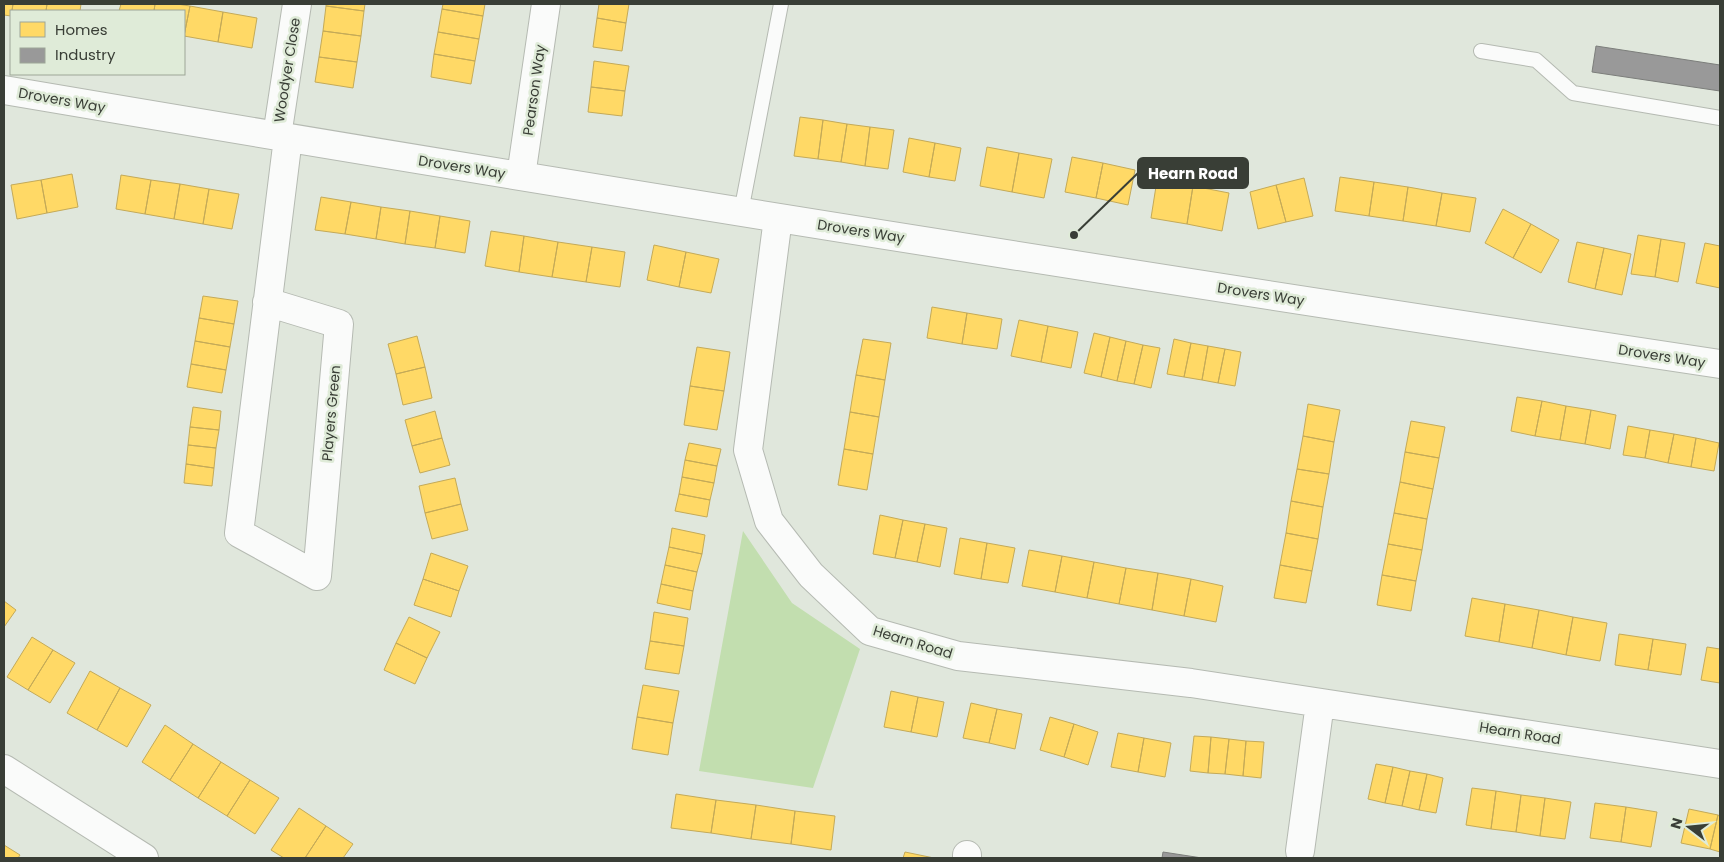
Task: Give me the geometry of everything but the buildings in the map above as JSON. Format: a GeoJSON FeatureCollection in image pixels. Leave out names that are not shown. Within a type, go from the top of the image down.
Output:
{"type":"FeatureCollection","features":[{"type":"Feature","properties":{"kind":"street","name":"Woodyer Close"},"geometry":{"type":"LineString","coordinates":[[282,137],[297,4]]}},
{"type":"Feature","properties":{"kind":"street","name":"Pearson Way"},"geometry":{"type":"LineString","coordinates":[[521,176],[546,4]]}},
{"type":"Feature","properties":{"kind":"street","name":"Drovers Way"},"geometry":{"type":"LineString","coordinates":[[4,90],[778,218],[1390,315],[1720,364]]}},
{"type":"Feature","properties":{"kind":"street","name":"Players Green"},"geometry":{"type":"LineString","coordinates":[[267,302],[339,324],[323,578],[239,533],[267,302],[282,137]]}},
{"type":"Feature","properties":{"kind":"street","name":"Hearn Road"},"geometry":{"type":"LineString","coordinates":[[778,218],[748,450],[769,521],[811,574],[870,631],[958,656],[1191,683],[1720,764]]}},
{"type":"Feature","properties":{"kind":"street"},"geometry":{"type":"LineString","coordinates":[[1300,851],[1320,703]]}},
{"type":"Feature","properties":{"kind":"street"},"geometry":{"type":"LineString","coordinates":[[4,769],[144,858]]}},
{"type":"Feature","properties":{"kind":"lane"},"geometry":{"type":"LineString","coordinates":[[741,212],[781,4]]}},
{"type":"Feature","properties":{"kind":"lane"},"geometry":{"type":"LineString","coordinates":[[1480,51],[1536,60],[1573,94],[1720,118]]}},
{"type":"Feature","properties":{"kind":"green space"},"geometry":{"type":"Polygon","coordinates":[[[743,531],[792,603],[860,649],[813,788],[699,771],[743,531]]]}},
{"type":"Feature","properties":{"kind":"place","name":"Hearn Road"},"geometry":{"type":"Point","coordinates":[1074,235]}}]}
